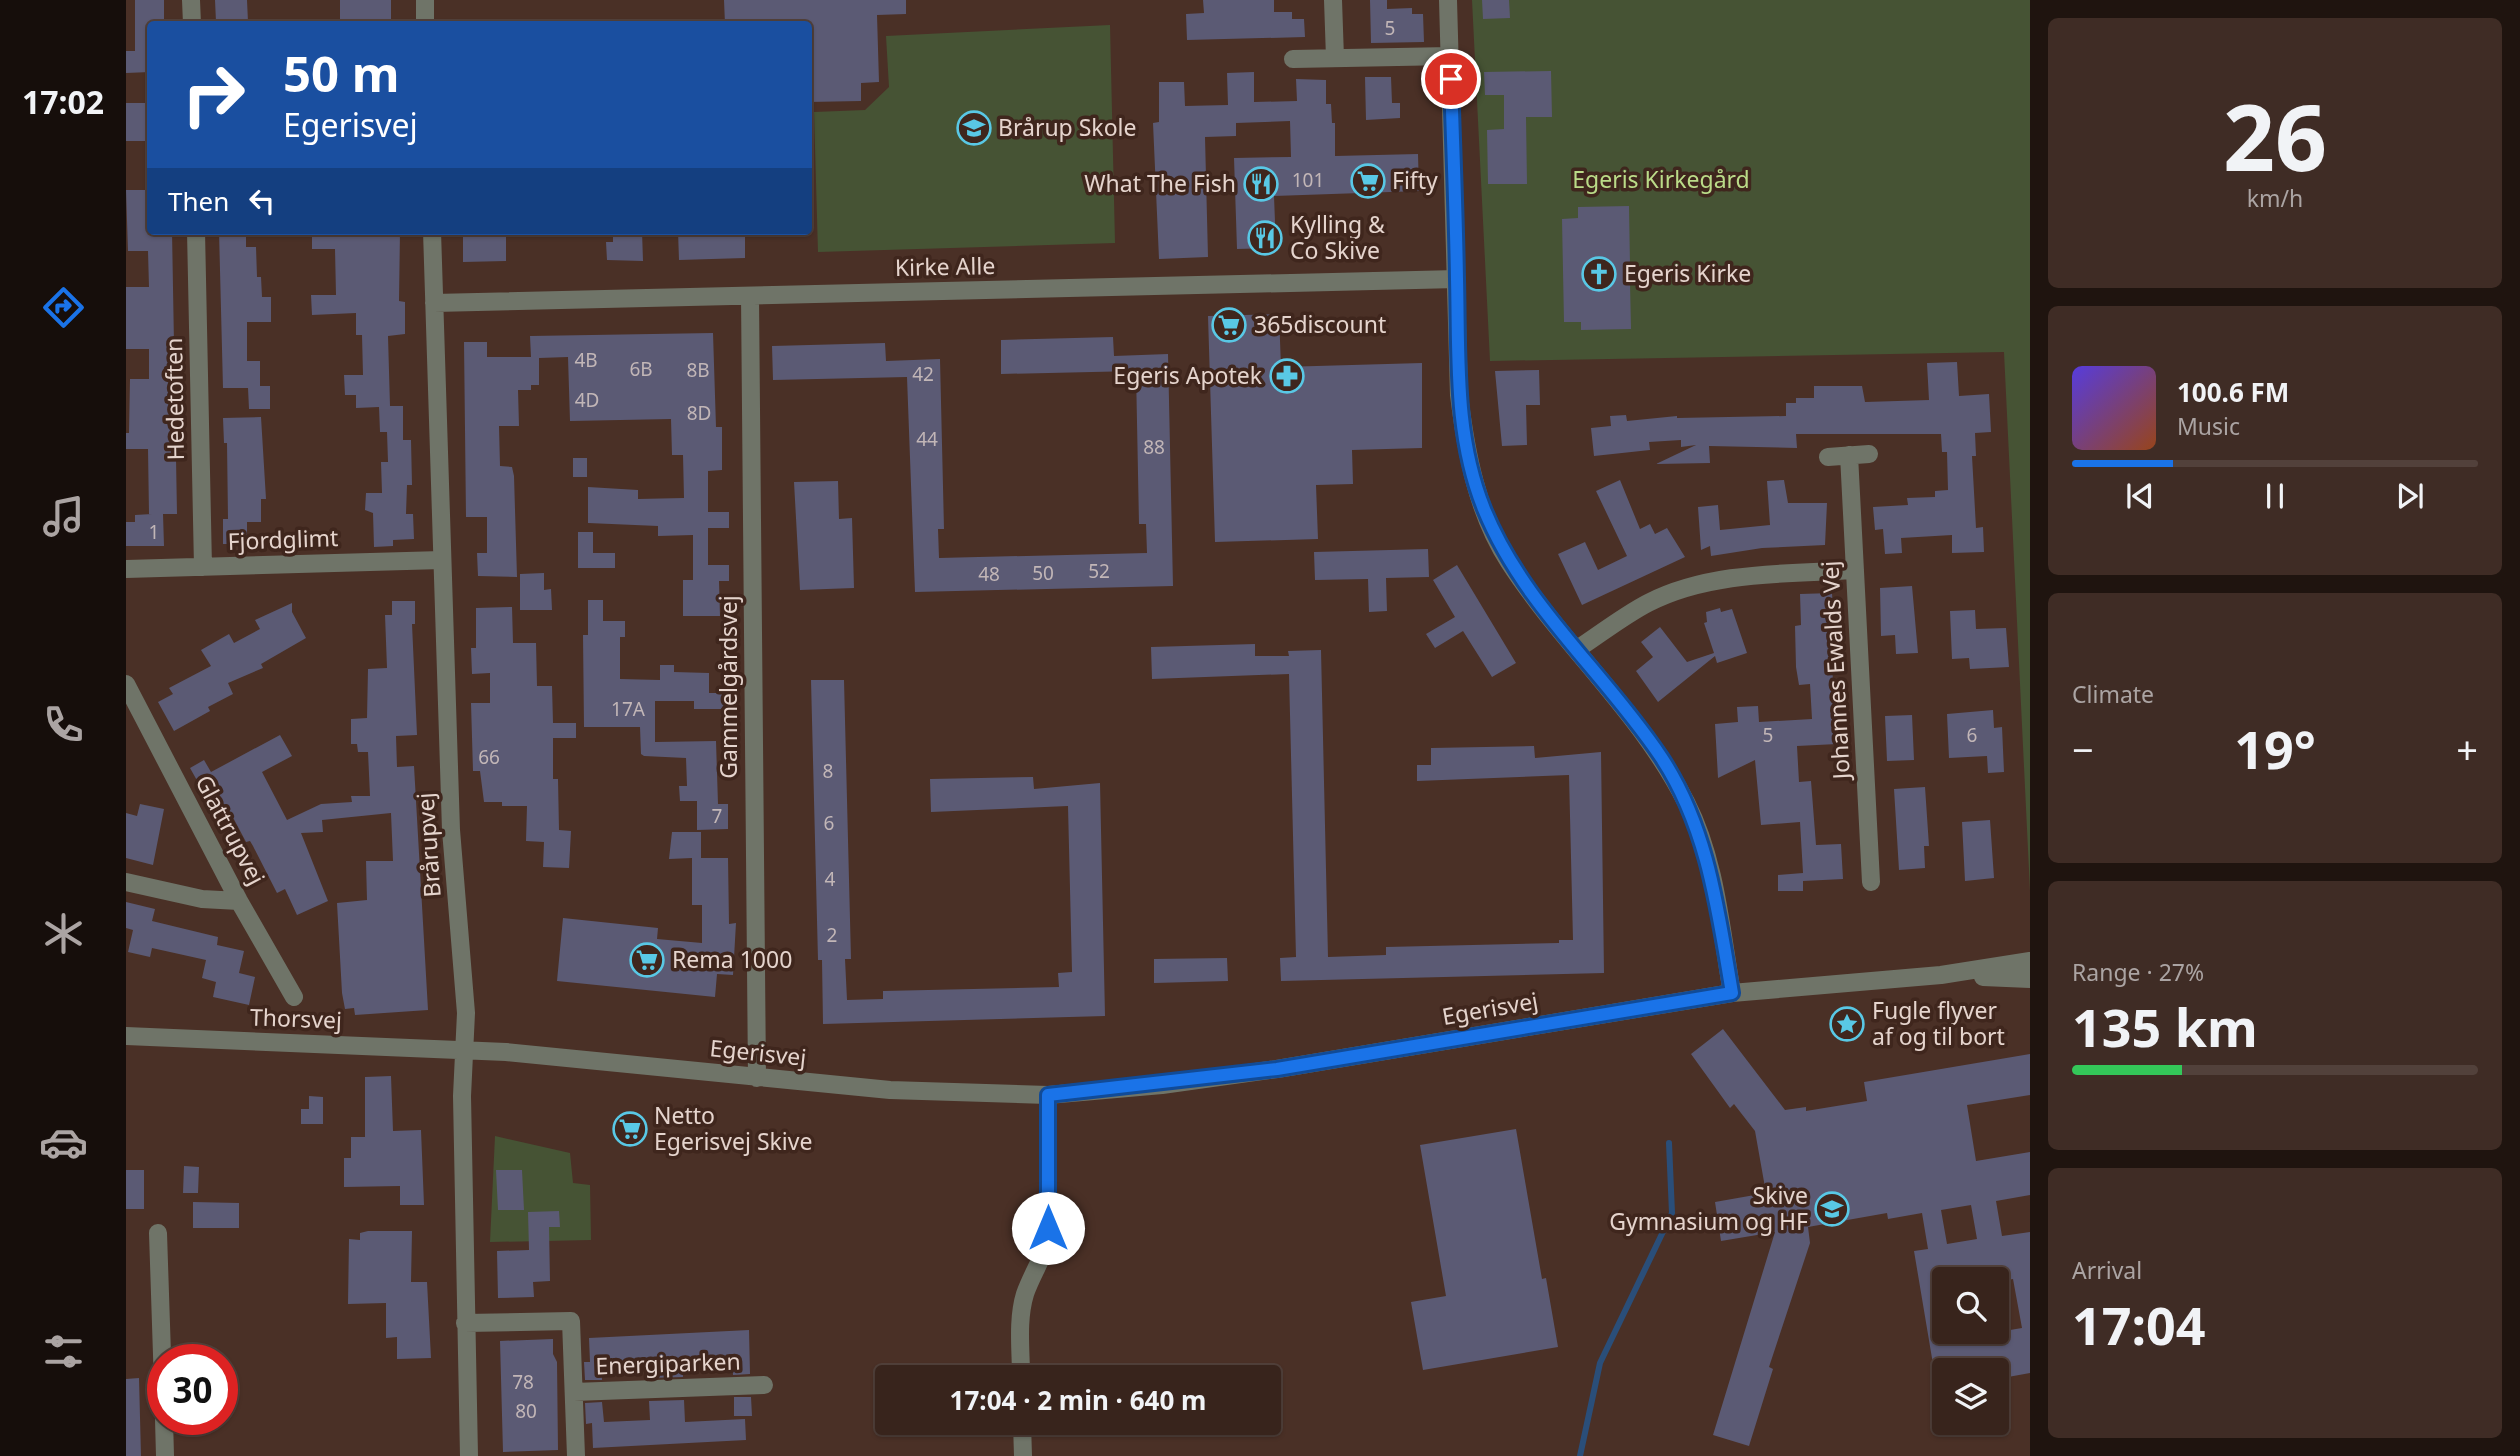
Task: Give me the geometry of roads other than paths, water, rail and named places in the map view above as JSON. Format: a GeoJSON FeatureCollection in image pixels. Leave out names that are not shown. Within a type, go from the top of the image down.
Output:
{"type":"FeatureCollection","features":[{"type":"Feature","properties":{"kind":"street"},"geometry":{"type":"LineString","coordinates":[[191,0],[192,21]]}},
{"type":"Feature","properties":{"kind":"street"},"geometry":{"type":"LineString","coordinates":[[425,0],[425,21]]}},
{"type":"Feature","properties":{"kind":"street"},"geometry":{"type":"LineString","coordinates":[[1334,0],[1335,58]]}},
{"type":"Feature","properties":{"kind":"street"},"geometry":{"type":"LineString","coordinates":[[1448,0],[1459,395],[1466,454],[1483,507],[1508,561],[1661,757],[1688,804],[1709,866],[1732,993]]}},
{"type":"Feature","properties":{"kind":"street"},"geometry":{"type":"LineString","coordinates":[[1293,59],[1450,56]]}},
{"type":"Feature","properties":{"kind":"street","name":"Hedetoften"},"geometry":{"type":"LineString","coordinates":[[196,235],[203,567]]}},
{"type":"Feature","properties":{"kind":"street","name":"Brårupvej"},"geometry":{"type":"LineString","coordinates":[[432,235],[451,830],[466,1013],[464,1323],[469,1456]]}},
{"type":"Feature","properties":{"kind":"street","name":"Kirke Alle"},"geometry":{"type":"LineString","coordinates":[[434,303],[1457,279]]}},
{"type":"Feature","properties":{"kind":"street","name":"Gammelgårdsvej"},"geometry":{"type":"LineString","coordinates":[[750,296],[757,1078]]}},
{"type":"Feature","properties":{"kind":"street"},"geometry":{"type":"LineString","coordinates":[[1828,457],[1869,454]]}},
{"type":"Feature","properties":{"kind":"street","name":"Johannes Ewalds Vej"},"geometry":{"type":"LineString","coordinates":[[1849,456],[1871,882]]}},
{"type":"Feature","properties":{"kind":"street","name":"Fjordglimt"},"geometry":{"type":"LineString","coordinates":[[126,569],[442,560]]}},
{"type":"Feature","properties":{"kind":"street"},"geometry":{"type":"LineString","coordinates":[[1576,650],[1649,603],[1688,589],[1733,578],[1855,570]]}},
{"type":"Feature","properties":{"kind":"street","name":"Glattrupvej"},"geometry":{"type":"LineString","coordinates":[[126,684],[239,901],[294,998]]}},
{"type":"Feature","properties":{"kind":"street"},"geometry":{"type":"LineString","coordinates":[[126,882],[202,899],[239,901]]}},
{"type":"Feature","properties":{"kind":"street","name":"Egerisvej"},"geometry":{"type":"LineString","coordinates":[[465,1050],[561,1056],[890,1090],[1048,1095],[1277,1069],[1732,993],[1941,975],[2030,961]]}},
{"type":"Feature","properties":{"kind":"street","name":"Egerisvej"},"geometry":{"type":"LineString","coordinates":[[1941,975],[2030,979]]}},
{"type":"Feature","properties":{"kind":"street","name":"Thorsvej"},"geometry":{"type":"LineString","coordinates":[[126,1036],[465,1050]]}},
{"type":"Feature","properties":{"kind":"street"},"geometry":{"type":"LineString","coordinates":[[1021,1365],[1020,1315],[1026,1293],[1043,1259],[1048,1238],[1048,1095]]}},
{"type":"Feature","properties":{"kind":"street"},"geometry":{"type":"LineString","coordinates":[[158,1233],[162,1344]]}},
{"type":"Feature","properties":{"kind":"street","name":"Energiparken"},"geometry":{"type":"LineString","coordinates":[[464,1323],[571,1321],[576,1456]]}},
{"type":"Feature","properties":{"kind":"street","name":"Energiparken"},"geometry":{"type":"LineString","coordinates":[[574,1392],[764,1385]]}},
{"type":"Feature","properties":{"kind":"street"},"geometry":{"type":"LineString","coordinates":[[164,1435],[165,1456]]}},
{"type":"Feature","properties":{"kind":"street"},"geometry":{"type":"LineString","coordinates":[[1022,1435],[1023,1456]]}},
{"type":"Feature","properties":{"kind":"waterway"},"geometry":{"type":"LineString","coordinates":[[1580,1456],[1600,1363],[1672,1213],[1669,1143]]}},
{"type":"Feature","properties":{"kind":"place","name":"Brårup Skole"},"geometry":{"type":"Point","coordinates":[974,128]}},
{"type":"Feature","properties":{"kind":"place","name":"Fifty"},"geometry":{"type":"Point","coordinates":[1368,181]}},
{"type":"Feature","properties":{"kind":"place","name":"What The Fish"},"geometry":{"type":"Point","coordinates":[1261,184]}},
{"type":"Feature","properties":{"kind":"place","name":"Kylling & Co Skive"},"geometry":{"type":"Point","coordinates":[1265,238]}},
{"type":"Feature","properties":{"kind":"place","name":"Egeris Kirke"},"geometry":{"type":"Point","coordinates":[1599,274]}},
{"type":"Feature","properties":{"kind":"place","name":"365discount"},"geometry":{"type":"Point","coordinates":[1229,325]}},
{"type":"Feature","properties":{"kind":"place","name":"Egeris Apotek"},"geometry":{"type":"Point","coordinates":[1287,376]}},
{"type":"Feature","properties":{"kind":"place","name":"Rema 1000"},"geometry":{"type":"Point","coordinates":[647,960]}},
{"type":"Feature","properties":{"kind":"place","name":"Fugle flyver af og til bort"},"geometry":{"type":"Point","coordinates":[1847,1024]}},
{"type":"Feature","properties":{"kind":"place","name":"Netto Egerisvej Skive"},"geometry":{"type":"Point","coordinates":[630,1129]}},
{"type":"Feature","properties":{"kind":"place","name":"Skive Gymnasium og HF"},"geometry":{"type":"Point","coordinates":[1832,1209]}},
{"type":"Feature","properties":{"kind":"park label","name":"Egeris Kirkegård"},"geometry":{"type":"Point","coordinates":[1661,180]}}]}
